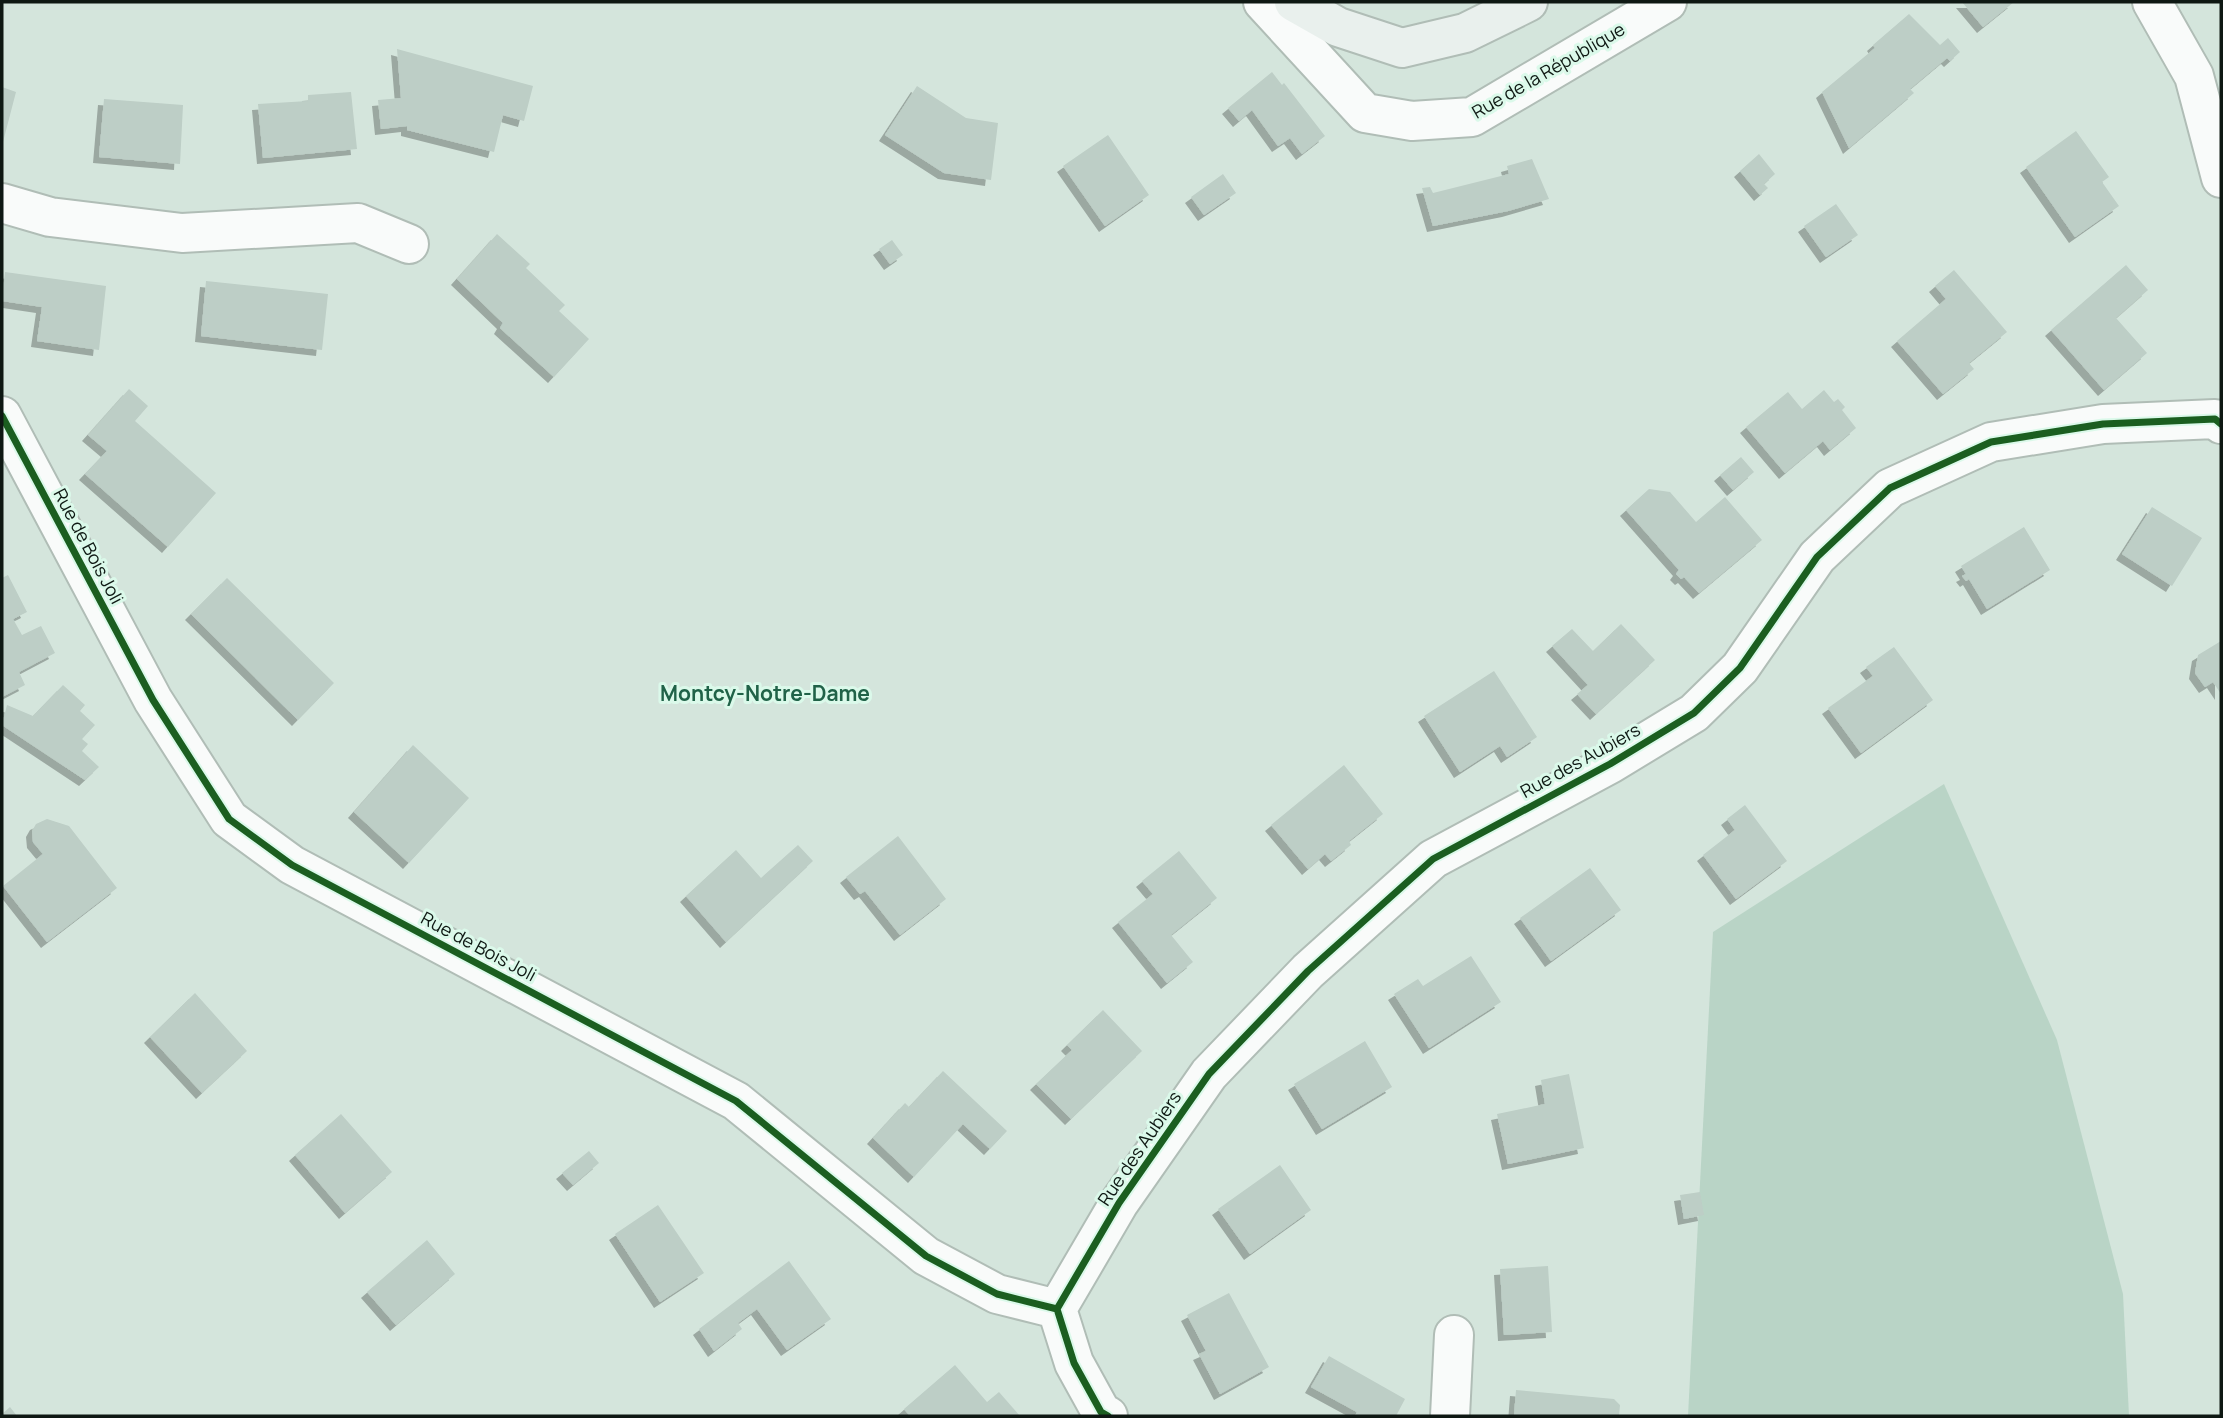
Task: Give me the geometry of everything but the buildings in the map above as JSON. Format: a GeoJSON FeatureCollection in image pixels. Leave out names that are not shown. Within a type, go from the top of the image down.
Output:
{"type":"FeatureCollection","features":[{"type":"Feature","properties":{"kind":"street","name":"Rue de la République"},"geometry":{"type":"LineString","coordinates":[[1263,2],[1365,113],[1412,121],[1472,117],[1667,2]]}},
{"type":"Feature","properties":{"kind":"street"},"geometry":{"type":"LineString","coordinates":[[1294,2],[1338,27],[1402,48],[1465,33],[1528,2]]}},
{"type":"Feature","properties":{"kind":"street"},"geometry":{"type":"LineString","coordinates":[[2152,2],[2194,76],[2221,178]]}},
{"type":"Feature","properties":{"kind":"street"},"geometry":{"type":"LineString","coordinates":[[2,203],[50,217],[182,233],[358,223],[409,244]]}},
{"type":"Feature","properties":{"kind":"street","name":"Rue des Aubiers"},"geometry":{"type":"LineString","coordinates":[[1058,1309],[1119,1203],[1209,1074],[1308,971],[1433,859],[1610,764],[1693,713],[1740,668],[1816,557],[1890,488],[1991,442],[2103,424],[2219,414]]}},
{"type":"Feature","properties":{"kind":"street","name":"Rue de Bois Joli"},"geometry":{"type":"LineString","coordinates":[[2,416],[153,699],[229,819],[292,865],[736,1101],[926,1256],[997,1294],[1058,1309]]}},
{"type":"Feature","properties":{"kind":"street"},"geometry":{"type":"LineString","coordinates":[[1058,1309],[1074,1363],[1103,1415]]}},
{"type":"Feature","properties":{"kind":"street"},"geometry":{"type":"LineString","coordinates":[[1450,1416],[1454,1335]]}},
{"type":"Feature","properties":{"kind":"green space"},"geometry":{"type":"Polygon","coordinates":[[[1944,784],[2057,1040],[2123,1294],[2129,1416],[1688,1416],[1713,932],[1944,784]]]}},
{"type":"Feature","properties":{"kind":"cycle path"},"geometry":{"type":"LineString","coordinates":[[2,416],[153,700],[229,819],[292,865],[736,1101],[926,1256],[997,1294],[1057,1309],[1074,1363],[1101,1412],[1108,1416]]}},
{"type":"Feature","properties":{"kind":"cycle path"},"geometry":{"type":"LineString","coordinates":[[1057,1309],[1119,1203],[1209,1074],[1308,971],[1433,859],[1610,764],[1694,713],[1740,668],[1817,557],[1890,488],[1991,442],[2103,424],[2215,419],[2221,424]]}},
{"type":"Feature","properties":{"kind":"district","name":"Montcy-Notre-Dame"},"geometry":{"type":"Point","coordinates":[765,693]}}]}
